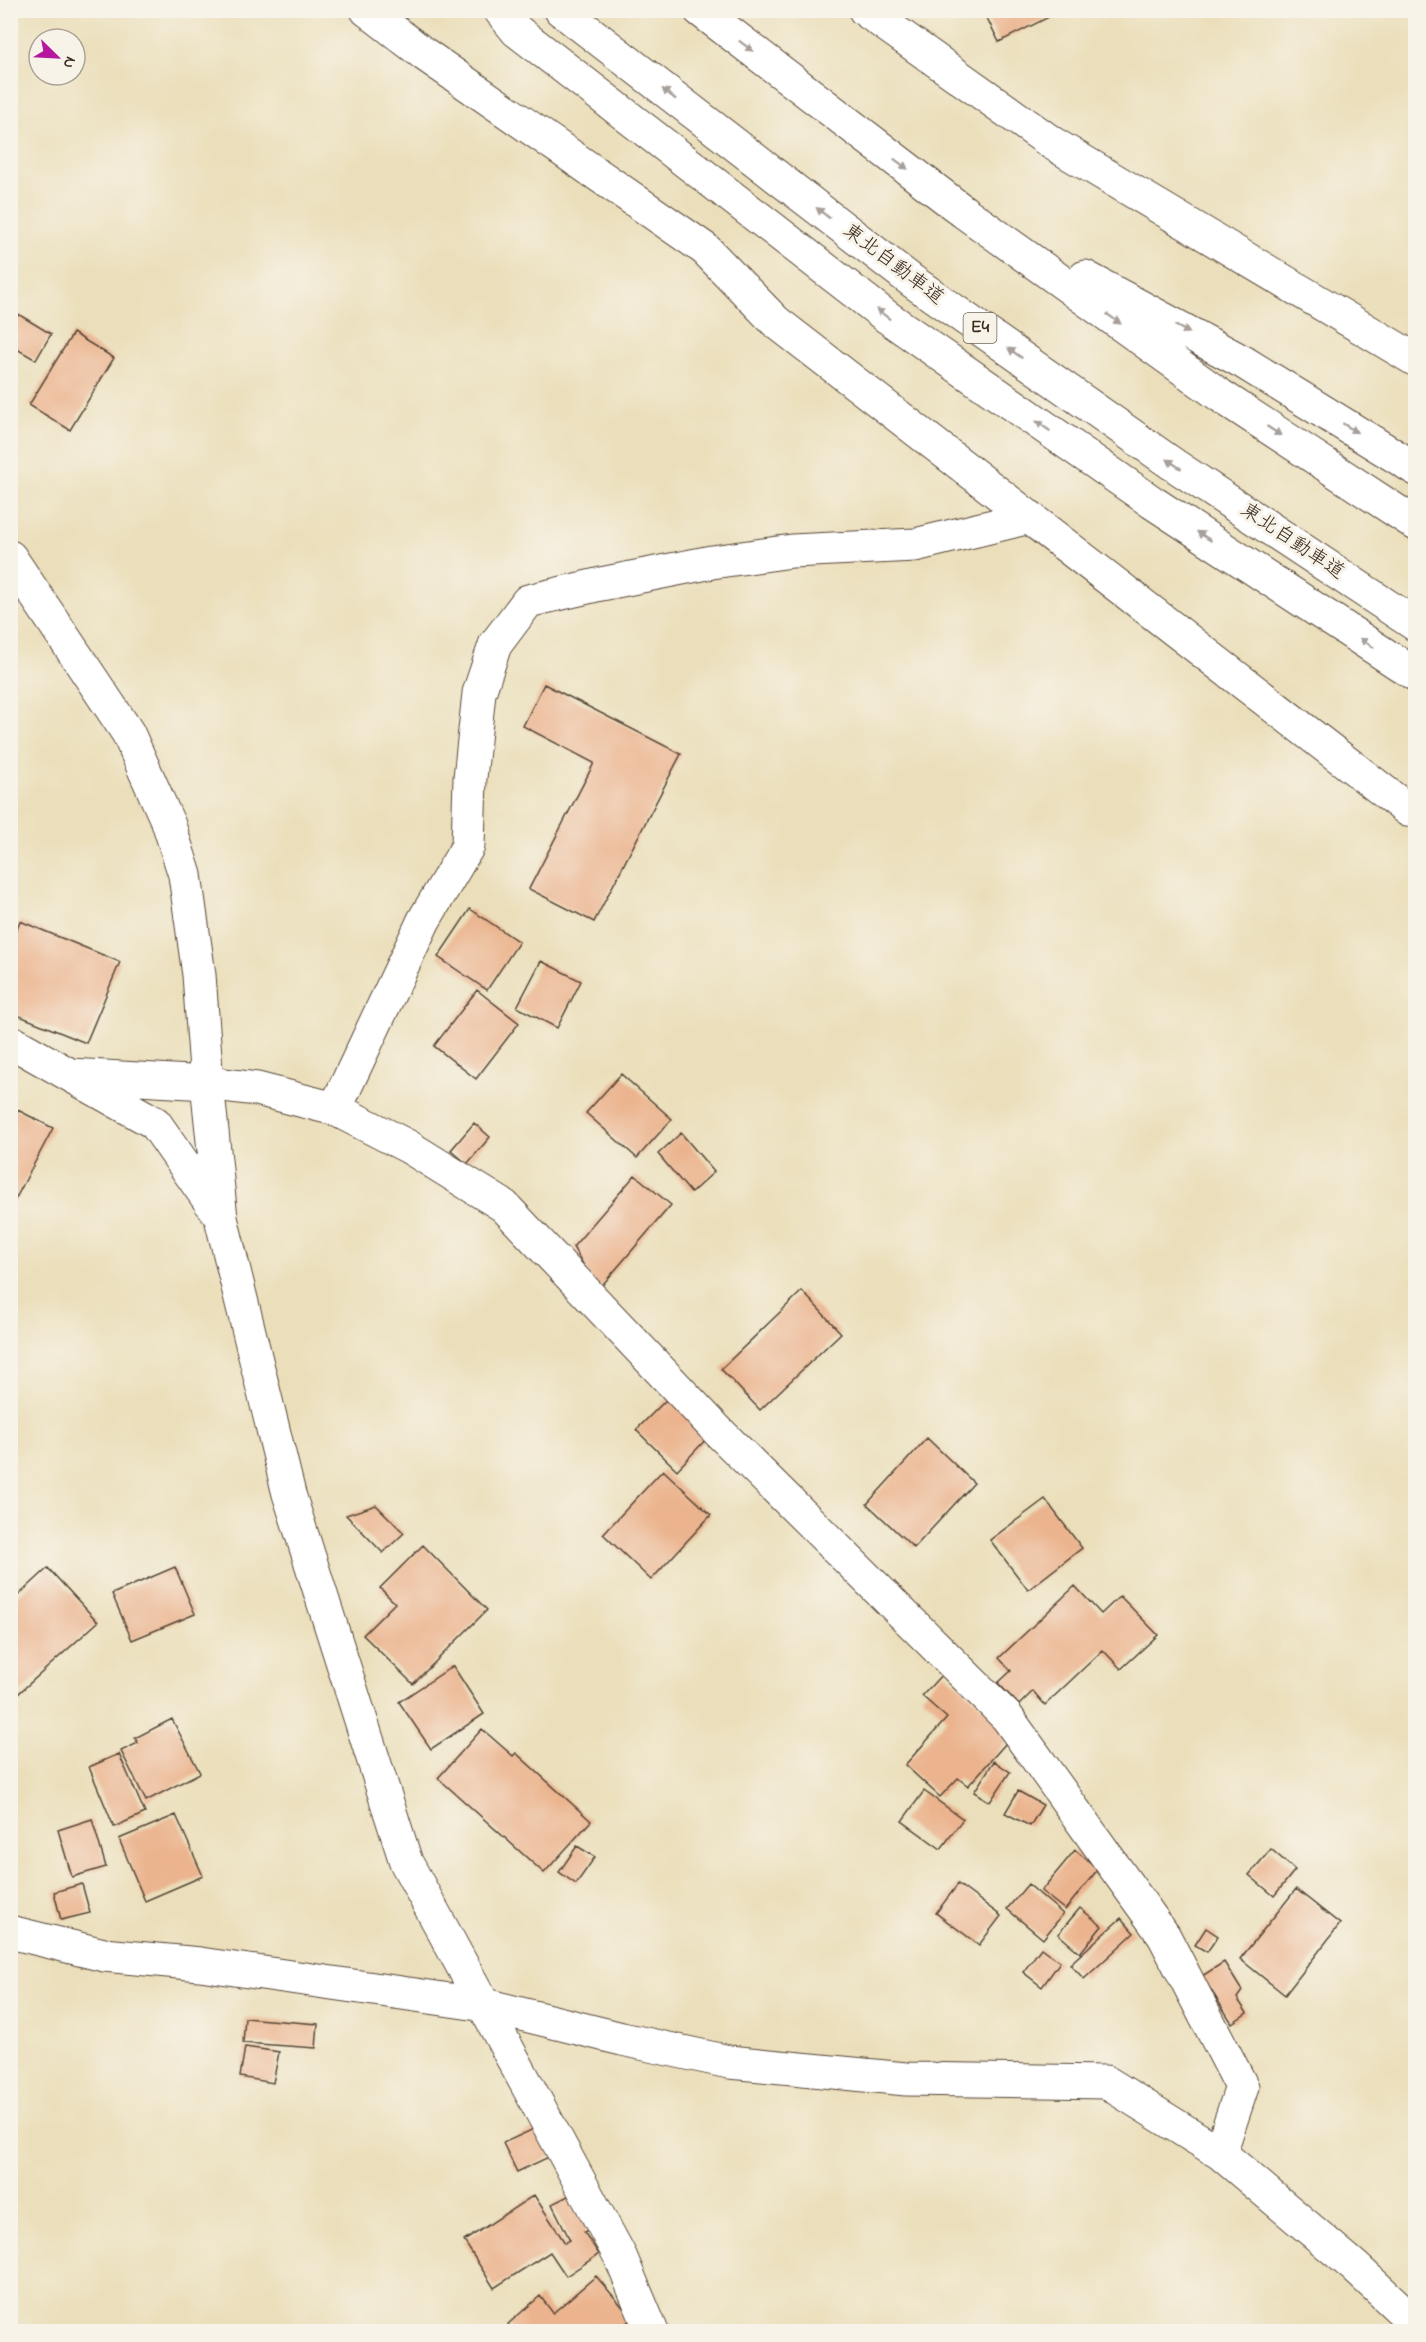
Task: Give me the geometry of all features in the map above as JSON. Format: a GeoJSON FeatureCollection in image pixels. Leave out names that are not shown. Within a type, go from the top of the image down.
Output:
{"type":"FeatureCollection","features":[{"type":"Feature","properties":{"kind":"main road"},"geometry":{"type":"LineString","coordinates":[[367,10],[424,54],[705,249],[775,321],[1408,810],[1416,806]]}},
{"type":"Feature","properties":{"kind":"main road"},"geometry":{"type":"LineString","coordinates":[[500,10],[517,31],[887,317],[1152,502],[1416,675]]}},
{"type":"Feature","properties":{"kind":"main road","name":"東北自動車道"},"geometry":{"type":"LineString","coordinates":[[561,10],[912,281],[1174,465],[1416,624]]}},
{"type":"Feature","properties":{"kind":"main road"},"geometry":{"type":"LineString","coordinates":[[700,10],[964,212],[1221,396],[1416,524]]}},
{"type":"Feature","properties":{"kind":"main road"},"geometry":{"type":"LineString","coordinates":[[865,10],[1052,143],[1416,360]]}},
{"type":"Feature","properties":{"kind":"main road"},"geometry":{"type":"LineString","coordinates":[[964,212],[1243,362],[1416,469]]}},
{"type":"Feature","properties":{"kind":"main road"},"geometry":{"type":"LineString","coordinates":[[335,1109],[419,930],[468,846],[470,778],[479,693],[495,645],[528,601],[712,562],[792,551],[915,545],[1030,517]]}},
{"type":"Feature","properties":{"kind":"main road"},"geometry":{"type":"LineString","coordinates":[[10,557],[128,733],[169,825],[186,886],[199,975],[221,1218],[289,1494],[406,1862],[620,2256],[652,2331]]}},
{"type":"Feature","properties":{"kind":"main road"},"geometry":{"type":"LineString","coordinates":[[10,1041],[155,1123],[221,1218]]}},
{"type":"Feature","properties":{"kind":"main road"},"geometry":{"type":"LineString","coordinates":[[70,1075],[207,1083],[257,1089],[335,1109],[409,1148],[504,1206],[718,1431],[1007,1717],[1164,1936],[1242,2086],[1220,2152]]}},
{"type":"Feature","properties":{"kind":"main road"},"geometry":{"type":"LineString","coordinates":[[10,1932],[104,1955],[200,1964],[485,2005],[622,2039],[729,2062],[906,2079],[1106,2082],[1220,2152],[1355,2267],[1416,2324]]}},
{"type":"Feature","properties":{"kind":"building"},"geometry":{"type":"Polygon","coordinates":[[[983,10],[1046,10],[1049,17],[999,42],[983,10]]]}},
{"type":"Feature","properties":{"kind":"building"},"geometry":{"type":"Polygon","coordinates":[[[18,314],[51,334],[36,360],[10,345],[10,327],[18,314]]]}},
{"type":"Feature","properties":{"kind":"building"},"geometry":{"type":"Polygon","coordinates":[[[73,333],[114,358],[70,430],[29,405],[73,333]]]}},
{"type":"Feature","properties":{"kind":"building"},"geometry":{"type":"Polygon","coordinates":[[[544,684],[681,754],[594,922],[529,889],[594,763],[523,726],[544,684]]]}},
{"type":"Feature","properties":{"kind":"building"},"geometry":{"type":"Polygon","coordinates":[[[470,909],[519,942],[487,990],[438,957],[470,909]]]}},
{"type":"Feature","properties":{"kind":"building"},"geometry":{"type":"Polygon","coordinates":[[[20,921],[120,962],[86,1043],[10,1012],[10,945],[20,921]]]}},
{"type":"Feature","properties":{"kind":"building"},"geometry":{"type":"Polygon","coordinates":[[[541,961],[581,981],[557,1028],[517,1007],[541,961]]]}},
{"type":"Feature","properties":{"kind":"building"},"geometry":{"type":"Polygon","coordinates":[[[477,990],[519,1023],[476,1079],[434,1046],[477,990]]]}},
{"type":"Feature","properties":{"kind":"building"},"geometry":{"type":"Polygon","coordinates":[[[621,1074],[672,1119],[637,1158],[586,1113],[621,1074]]]}},
{"type":"Feature","properties":{"kind":"building"},"geometry":{"type":"Polygon","coordinates":[[[10,1106],[53,1128],[15,1200],[10,1197],[10,1106]]]}},
{"type":"Feature","properties":{"kind":"building"},"geometry":{"type":"Polygon","coordinates":[[[474,1123],[490,1137],[467,1164],[451,1150],[474,1123]]]}},
{"type":"Feature","properties":{"kind":"building"},"geometry":{"type":"Polygon","coordinates":[[[681,1133],[714,1172],[691,1193],[658,1154],[681,1133]]]}},
{"type":"Feature","properties":{"kind":"building"},"geometry":{"type":"Polygon","coordinates":[[[635,1175],[671,1205],[598,1290],[573,1247],[635,1175]]]}},
{"type":"Feature","properties":{"kind":"building"},"geometry":{"type":"Polygon","coordinates":[[[802,1291],[841,1333],[760,1410],[721,1369],[802,1291]]]}},
{"type":"Feature","properties":{"kind":"building"},"geometry":{"type":"Polygon","coordinates":[[[672,1394],[712,1433],[677,1470],[636,1430],[672,1394]]]}},
{"type":"Feature","properties":{"kind":"building"},"geometry":{"type":"Polygon","coordinates":[[[927,1438],[974,1483],[914,1548],[867,1504],[927,1438]]]}},
{"type":"Feature","properties":{"kind":"building"},"geometry":{"type":"Polygon","coordinates":[[[663,1470],[711,1515],[651,1580],[603,1534],[663,1470]]]}},
{"type":"Feature","properties":{"kind":"building"},"geometry":{"type":"Polygon","coordinates":[[[1045,1499],[1082,1548],[1028,1590],[990,1540],[1045,1499]]]}},
{"type":"Feature","properties":{"kind":"building"},"geometry":{"type":"Polygon","coordinates":[[[376,1505],[404,1533],[383,1553],[346,1515],[376,1505]]]}},
{"type":"Feature","properties":{"kind":"building"},"geometry":{"type":"Polygon","coordinates":[[[423,1545],[487,1610],[413,1684],[363,1635],[395,1603],[380,1588],[423,1545]]]}},
{"type":"Feature","properties":{"kind":"building"},"geometry":{"type":"Polygon","coordinates":[[[175,1567],[195,1614],[132,1640],[112,1594],[175,1567]]]}},
{"type":"Feature","properties":{"kind":"building"},"geometry":{"type":"Polygon","coordinates":[[[48,1568],[98,1622],[10,1701],[10,1603],[48,1568]]]}},
{"type":"Feature","properties":{"kind":"building"},"geometry":{"type":"Polygon","coordinates":[[[1075,1586],[1101,1614],[1120,1596],[1158,1635],[1121,1669],[1103,1650],[1045,1705],[1033,1691],[1019,1705],[998,1683],[1011,1671],[999,1658],[1075,1586]]]}},
{"type":"Feature","properties":{"kind":"building"},"geometry":{"type":"Polygon","coordinates":[[[453,1666],[484,1714],[431,1749],[399,1702],[453,1666]]]}},
{"type":"Feature","properties":{"kind":"building"},"geometry":{"type":"Polygon","coordinates":[[[944,1672],[1014,1734],[968,1786],[958,1778],[940,1797],[905,1765],[947,1718],[922,1696],[944,1672]]]}},
{"type":"Feature","properties":{"kind":"building"},"geometry":{"type":"Polygon","coordinates":[[[172,1719],[200,1773],[146,1801],[121,1751],[138,1743],[135,1738],[172,1719]]]}},
{"type":"Feature","properties":{"kind":"building"},"geometry":{"type":"Polygon","coordinates":[[[482,1729],[513,1756],[516,1753],[591,1821],[544,1873],[438,1778],[482,1729]]]}},
{"type":"Feature","properties":{"kind":"building"},"geometry":{"type":"Polygon","coordinates":[[[119,1754],[145,1813],[114,1827],[89,1767],[119,1754]]]}},
{"type":"Feature","properties":{"kind":"building"},"geometry":{"type":"Polygon","coordinates":[[[994,1761],[1010,1772],[990,1802],[974,1792],[994,1761]]]}},
{"type":"Feature","properties":{"kind":"building"},"geometry":{"type":"Polygon","coordinates":[[[924,1791],[963,1819],[941,1849],[902,1821],[924,1791]]]}},
{"type":"Feature","properties":{"kind":"building"},"geometry":{"type":"Polygon","coordinates":[[[1018,1791],[1043,1805],[1030,1826],[1005,1813],[1018,1791]]]}},
{"type":"Feature","properties":{"kind":"building"},"geometry":{"type":"Polygon","coordinates":[[[176,1815],[203,1876],[145,1901],[119,1839],[176,1815]]]}},
{"type":"Feature","properties":{"kind":"building"},"geometry":{"type":"Polygon","coordinates":[[[92,1819],[106,1867],[72,1877],[58,1830],[92,1819]]]}},
{"type":"Feature","properties":{"kind":"building"},"geometry":{"type":"Polygon","coordinates":[[[577,1846],[595,1857],[576,1884],[559,1872],[577,1846]]]}},
{"type":"Feature","properties":{"kind":"building"},"geometry":{"type":"Polygon","coordinates":[[[1271,1849],[1295,1870],[1274,1896],[1249,1875],[1271,1849]]]}},
{"type":"Feature","properties":{"kind":"building"},"geometry":{"type":"Polygon","coordinates":[[[1075,1850],[1098,1869],[1065,1910],[1041,1891],[1075,1850]]]}},
{"type":"Feature","properties":{"kind":"building"},"geometry":{"type":"Polygon","coordinates":[[[82,1884],[90,1913],[61,1920],[54,1892],[82,1884]]]}},
{"type":"Feature","properties":{"kind":"building"},"geometry":{"type":"Polygon","coordinates":[[[958,1884],[1001,1916],[979,1945],[936,1913],[958,1884]]]}},
{"type":"Feature","properties":{"kind":"building"},"geometry":{"type":"Polygon","coordinates":[[[1028,1884],[1063,1914],[1043,1939],[1007,1909],[1028,1884]]]}},
{"type":"Feature","properties":{"kind":"building"},"geometry":{"type":"Polygon","coordinates":[[[1296,1889],[1340,1924],[1285,1995],[1240,1959],[1296,1889]]]}},
{"type":"Feature","properties":{"kind":"building"},"geometry":{"type":"Polygon","coordinates":[[[1080,1908],[1102,1926],[1080,1953],[1058,1934],[1080,1908]]]}},
{"type":"Feature","properties":{"kind":"building"},"geometry":{"type":"Polygon","coordinates":[[[1121,1918],[1134,1933],[1084,1979],[1070,1964],[1121,1918]]]}},
{"type":"Feature","properties":{"kind":"building"},"geometry":{"type":"Polygon","coordinates":[[[1206,1928],[1218,1936],[1207,1952],[1195,1945],[1206,1928]]]}},
{"type":"Feature","properties":{"kind":"building"},"geometry":{"type":"Polygon","coordinates":[[[1041,1948],[1060,1962],[1042,1987],[1023,1972],[1041,1948]]]}},
{"type":"Feature","properties":{"kind":"building"},"geometry":{"type":"Polygon","coordinates":[[[1224,1962],[1242,1991],[1237,1998],[1247,2013],[1232,2023],[1202,1976],[1224,1962]]]}},
{"type":"Feature","properties":{"kind":"building"},"geometry":{"type":"Polygon","coordinates":[[[245,2018],[318,2024],[316,2048],[243,2043],[245,2018]]]}},
{"type":"Feature","properties":{"kind":"building"},"geometry":{"type":"Polygon","coordinates":[[[245,2047],[279,2052],[273,2083],[240,2077],[245,2047]]]}},
{"type":"Feature","properties":{"kind":"building"},"geometry":{"type":"Polygon","coordinates":[[[538,2127],[551,2156],[517,2172],[503,2143],[538,2127]]]}},
{"type":"Feature","properties":{"kind":"building"},"geometry":{"type":"Polygon","coordinates":[[[574,2193],[591,2228],[584,2232],[599,2254],[566,2276],[550,2252],[494,2288],[464,2241],[534,2195],[565,2243],[570,2240],[552,2204],[574,2193]]]}},
{"type":"Feature","properties":{"kind":"building"},"geometry":{"type":"Polygon","coordinates":[[[596,2276],[632,2318],[616,2332],[514,2332],[508,2324],[540,2296],[553,2313],[596,2276]]]}}]}
